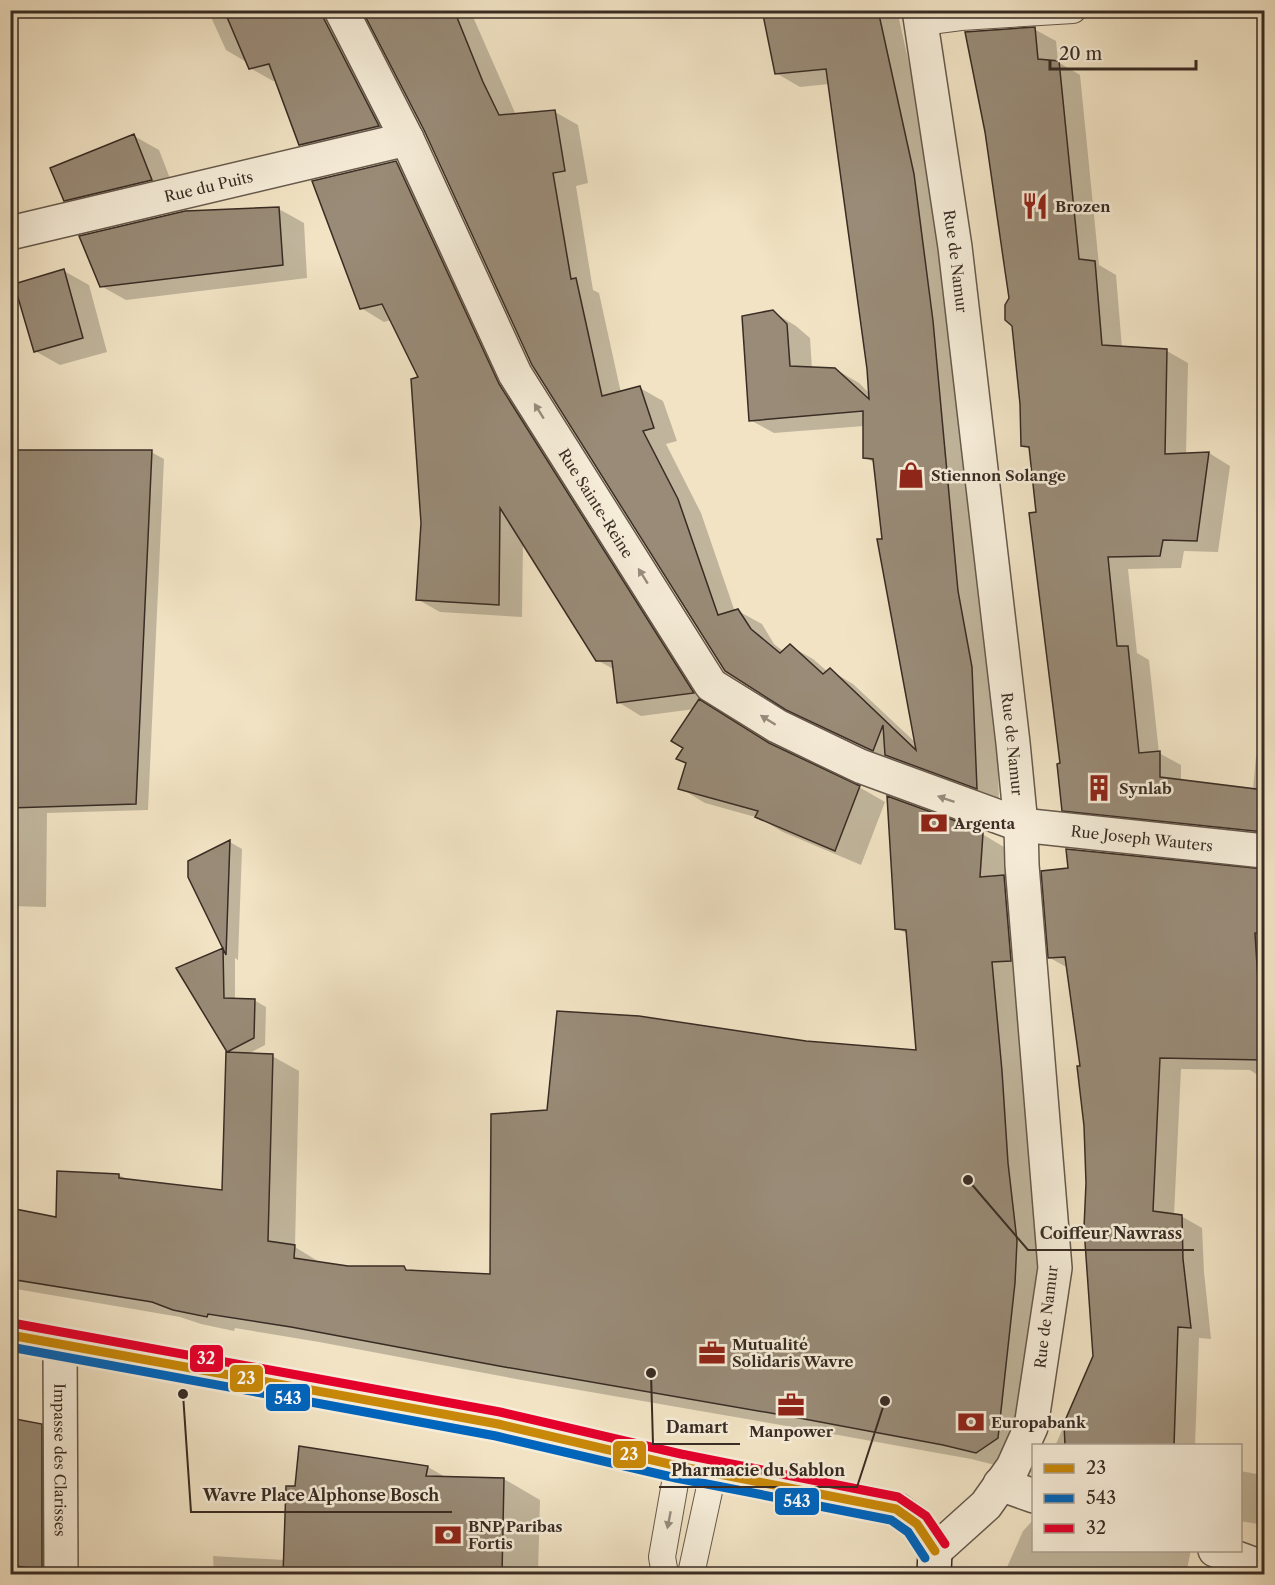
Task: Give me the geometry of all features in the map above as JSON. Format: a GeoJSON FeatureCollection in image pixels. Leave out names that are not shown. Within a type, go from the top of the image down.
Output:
{"type":"FeatureCollection","features":[{"type":"Feature","properties":{"kind":"street","name":"Rue Sainte-Reine"},"geometry":{"type":"LineString","coordinates":[[341,10],[407,139],[515,374],[711,685],[777,726],[860,766],[1021,825]]}},
{"type":"Feature","properties":{"kind":"street","name":"Rue de Namur"},"geometry":{"type":"LineString","coordinates":[[920,16],[955,247],[1021,825],[1022,865],[1055,1268],[1031,1427],[1013,1467],[986,1505],[935,1563]]}},
{"type":"Feature","properties":{"kind":"street","name":"Rue du Puits"},"geometry":{"type":"LineString","coordinates":[[10,233],[407,139]]}},
{"type":"Feature","properties":{"kind":"street","name":"Rue Joseph Wauters"},"geometry":{"type":"LineString","coordinates":[[1021,825],[1264,851]]}},
{"type":"Feature","properties":{"kind":"street"},"geometry":{"type":"LineString","coordinates":[[10,1335],[498,1424],[678,1466],[896,1509],[917,1524],[935,1563]]}},
{"type":"Feature","properties":{"kind":"street","name":"Impasse des Clarisses"},"geometry":{"type":"LineString","coordinates":[[60,1344],[61,1575]]}},
{"type":"Feature","properties":{"kind":"street"},"geometry":{"type":"LineString","coordinates":[[1000,1484],[1032,1495]]}},
{"type":"Feature","properties":{"kind":"street"},"geometry":{"type":"LineString","coordinates":[[1218,1552],[1264,1568]]}},
{"type":"Feature","properties":{"kind":"lane"},"geometry":{"type":"LineString","coordinates":[[920,16],[961,17],[1073,10]]}},
{"type":"Feature","properties":{"kind":"lane"},"geometry":{"type":"LineString","coordinates":[[665,1575],[662,1557],[678,1466]]}},
{"type":"Feature","properties":{"kind":"lane"},"geometry":{"type":"LineString","coordinates":[[692,1575],[713,1473]]}},
{"type":"Feature","properties":{"kind":"building"},"geometry":{"type":"Polygon","coordinates":[[[224,10],[322,10],[324,19],[379,126],[299,145],[269,64],[249,69],[224,10]]]}},
{"type":"Feature","properties":{"kind":"building"},"geometry":{"type":"Polygon","coordinates":[[[362,10],[454,10],[499,115],[555,110],[565,171],[553,173],[571,279],[576,278],[602,396],[640,386],[654,428],[643,431],[678,499],[718,615],[738,609],[751,629],[780,653],[790,644],[823,674],[830,668],[916,750],[877,539],[882,539],[873,459],[863,458],[863,411],[749,421],[742,316],[773,310],[787,324],[790,366],[835,368],[869,399],[867,369],[826,69],[775,74],[762,10],[878,10],[914,174],[933,321],[958,591],[972,667],[977,789],[885,755],[883,725],[873,751],[786,710],[725,671],[532,365],[424,130],[362,10]]]}},
{"type":"Feature","properties":{"kind":"building"},"geometry":{"type":"Polygon","coordinates":[[[1035,27],[1038,59],[1059,61],[1079,259],[1095,261],[1102,345],[1167,349],[1165,454],[1209,452],[1197,541],[1163,540],[1160,556],[1108,557],[1117,646],[1128,646],[1139,753],[1160,751],[1160,777],[1264,790],[1264,832],[1062,811],[1057,764],[1060,763],[1029,513],[1036,512],[1029,447],[1021,446],[1020,404],[1012,326],[1005,320],[1005,305],[1009,298],[985,132],[965,32],[1035,27]]]}},
{"type":"Feature","properties":{"kind":"building"},"geometry":{"type":"Polygon","coordinates":[[[134,134],[152,180],[64,201],[50,168],[134,134]]]}},
{"type":"Feature","properties":{"kind":"building"},"geometry":{"type":"Polygon","coordinates":[[[396,161],[499,384],[694,693],[617,703],[612,661],[596,661],[500,508],[499,605],[416,600],[421,523],[411,379],[418,377],[382,304],[360,309],[312,181],[396,161]]]}},
{"type":"Feature","properties":{"kind":"building"},"geometry":{"type":"Polygon","coordinates":[[[279,207],[283,265],[100,287],[79,236],[185,211],[279,207]]]}},
{"type":"Feature","properties":{"kind":"building"},"geometry":{"type":"Polygon","coordinates":[[[64,269],[83,338],[34,352],[14,284],[64,269]]]}},
{"type":"Feature","properties":{"kind":"building"},"geometry":{"type":"Polygon","coordinates":[[[10,450],[152,450],[136,804],[10,808],[10,450]]]}},
{"type":"Feature","properties":{"kind":"building"},"geometry":{"type":"Polygon","coordinates":[[[699,699],[769,743],[860,786],[835,851],[755,817],[758,811],[678,789],[686,763],[676,759],[683,748],[671,741],[699,699]]]}},
{"type":"Feature","properties":{"kind":"building"},"geometry":{"type":"Polygon","coordinates":[[[887,796],[978,829],[978,832],[983,833],[980,877],[1004,875],[1011,961],[992,962],[1008,1163],[1017,1241],[1015,1283],[998,1438],[976,1453],[799,1418],[291,1327],[208,1314],[207,1317],[173,1310],[152,1302],[10,1279],[10,1208],[56,1217],[57,1171],[119,1174],[119,1178],[222,1190],[226,1052],[273,1054],[268,1241],[295,1245],[294,1258],[348,1266],[404,1266],[406,1270],[490,1274],[491,1114],[547,1110],[557,1011],[639,1016],[806,1041],[916,1050],[906,930],[895,929],[887,796]]]}},
{"type":"Feature","properties":{"kind":"building"},"geometry":{"type":"Polygon","coordinates":[[[230,840],[226,955],[188,877],[188,861],[230,840]]]}},
{"type":"Feature","properties":{"kind":"building"},"geometry":{"type":"Polygon","coordinates":[[[1066,849],[1264,869],[1264,934],[1255,933],[1260,1013],[1264,1014],[1264,1060],[1160,1058],[1153,1211],[1182,1215],[1183,1259],[1191,1328],[1178,1327],[1174,1444],[1065,1444],[1064,1423],[1093,1356],[1084,1228],[1086,1183],[1084,1126],[1077,1066],[1080,1066],[1065,957],[1048,958],[1041,871],[1068,868],[1066,849]]]}},
{"type":"Feature","properties":{"kind":"building"},"geometry":{"type":"Polygon","coordinates":[[[223,948],[224,998],[255,999],[254,1038],[227,1052],[176,968],[223,948]]]}},
{"type":"Feature","properties":{"kind":"building"},"geometry":{"type":"Polygon","coordinates":[[[10,1418],[42,1424],[42,1570],[10,1565],[10,1418]]]}},
{"type":"Feature","properties":{"kind":"building"},"geometry":{"type":"Polygon","coordinates":[[[299,1446],[428,1466],[426,1476],[504,1478],[502,1575],[283,1575],[286,1486],[295,1486],[299,1446]]]}},
{"type":"Feature","properties":{"kind":"transit line","name":"32"},"geometry":{"type":"LineString","coordinates":[[12,1323],[500,1412],[681,1454],[898,1497],[926,1516],[945,1544]]}},
{"type":"Feature","properties":{"kind":"transit line","name":"23"},"geometry":{"type":"LineString","coordinates":[[10,1335],[498,1424],[678,1466],[896,1509],[917,1524],[935,1551]]}},
{"type":"Feature","properties":{"kind":"transit line","name":"543"},"geometry":{"type":"LineString","coordinates":[[10,1347],[496,1436],[676,1478],[891,1520],[908,1532],[925,1558]]}},
{"type":"Feature","properties":{"kind":"place","name":"Brozen"},"geometry":{"type":"Point","coordinates":[1035,206]}},
{"type":"Feature","properties":{"kind":"place","name":"Stiennon Solange"},"geometry":{"type":"Point","coordinates":[911,475]}},
{"type":"Feature","properties":{"kind":"place","name":"Synlab"},"geometry":{"type":"Point","coordinates":[1099,788]}},
{"type":"Feature","properties":{"kind":"place","name":"Argenta"},"geometry":{"type":"Point","coordinates":[934,823]}},
{"type":"Feature","properties":{"kind":"place","name":"Coiffeur Nawrass"},"geometry":{"type":"Point","coordinates":[968,1180]}},
{"type":"Feature","properties":{"kind":"place","name":"Mutualité Solidaris Wavre"},"geometry":{"type":"Point","coordinates":[712,1353]}},
{"type":"Feature","properties":{"kind":"place","name":"Damart"},"geometry":{"type":"Point","coordinates":[651,1373]}},
{"type":"Feature","properties":{"kind":"place","name":"Wavre Place Alphonse Bosch"},"geometry":{"type":"Point","coordinates":[183,1394]}},
{"type":"Feature","properties":{"kind":"place","name":"Pharmacie du Sablon"},"geometry":{"type":"Point","coordinates":[885,1401]}},
{"type":"Feature","properties":{"kind":"place","name":"Manpower"},"geometry":{"type":"Point","coordinates":[791,1405]}},
{"type":"Feature","properties":{"kind":"place","name":"Europabank"},"geometry":{"type":"Point","coordinates":[971,1422]}},
{"type":"Feature","properties":{"kind":"place","name":"BNP Paribas Fortis"},"geometry":{"type":"Point","coordinates":[448,1535]}}]}
